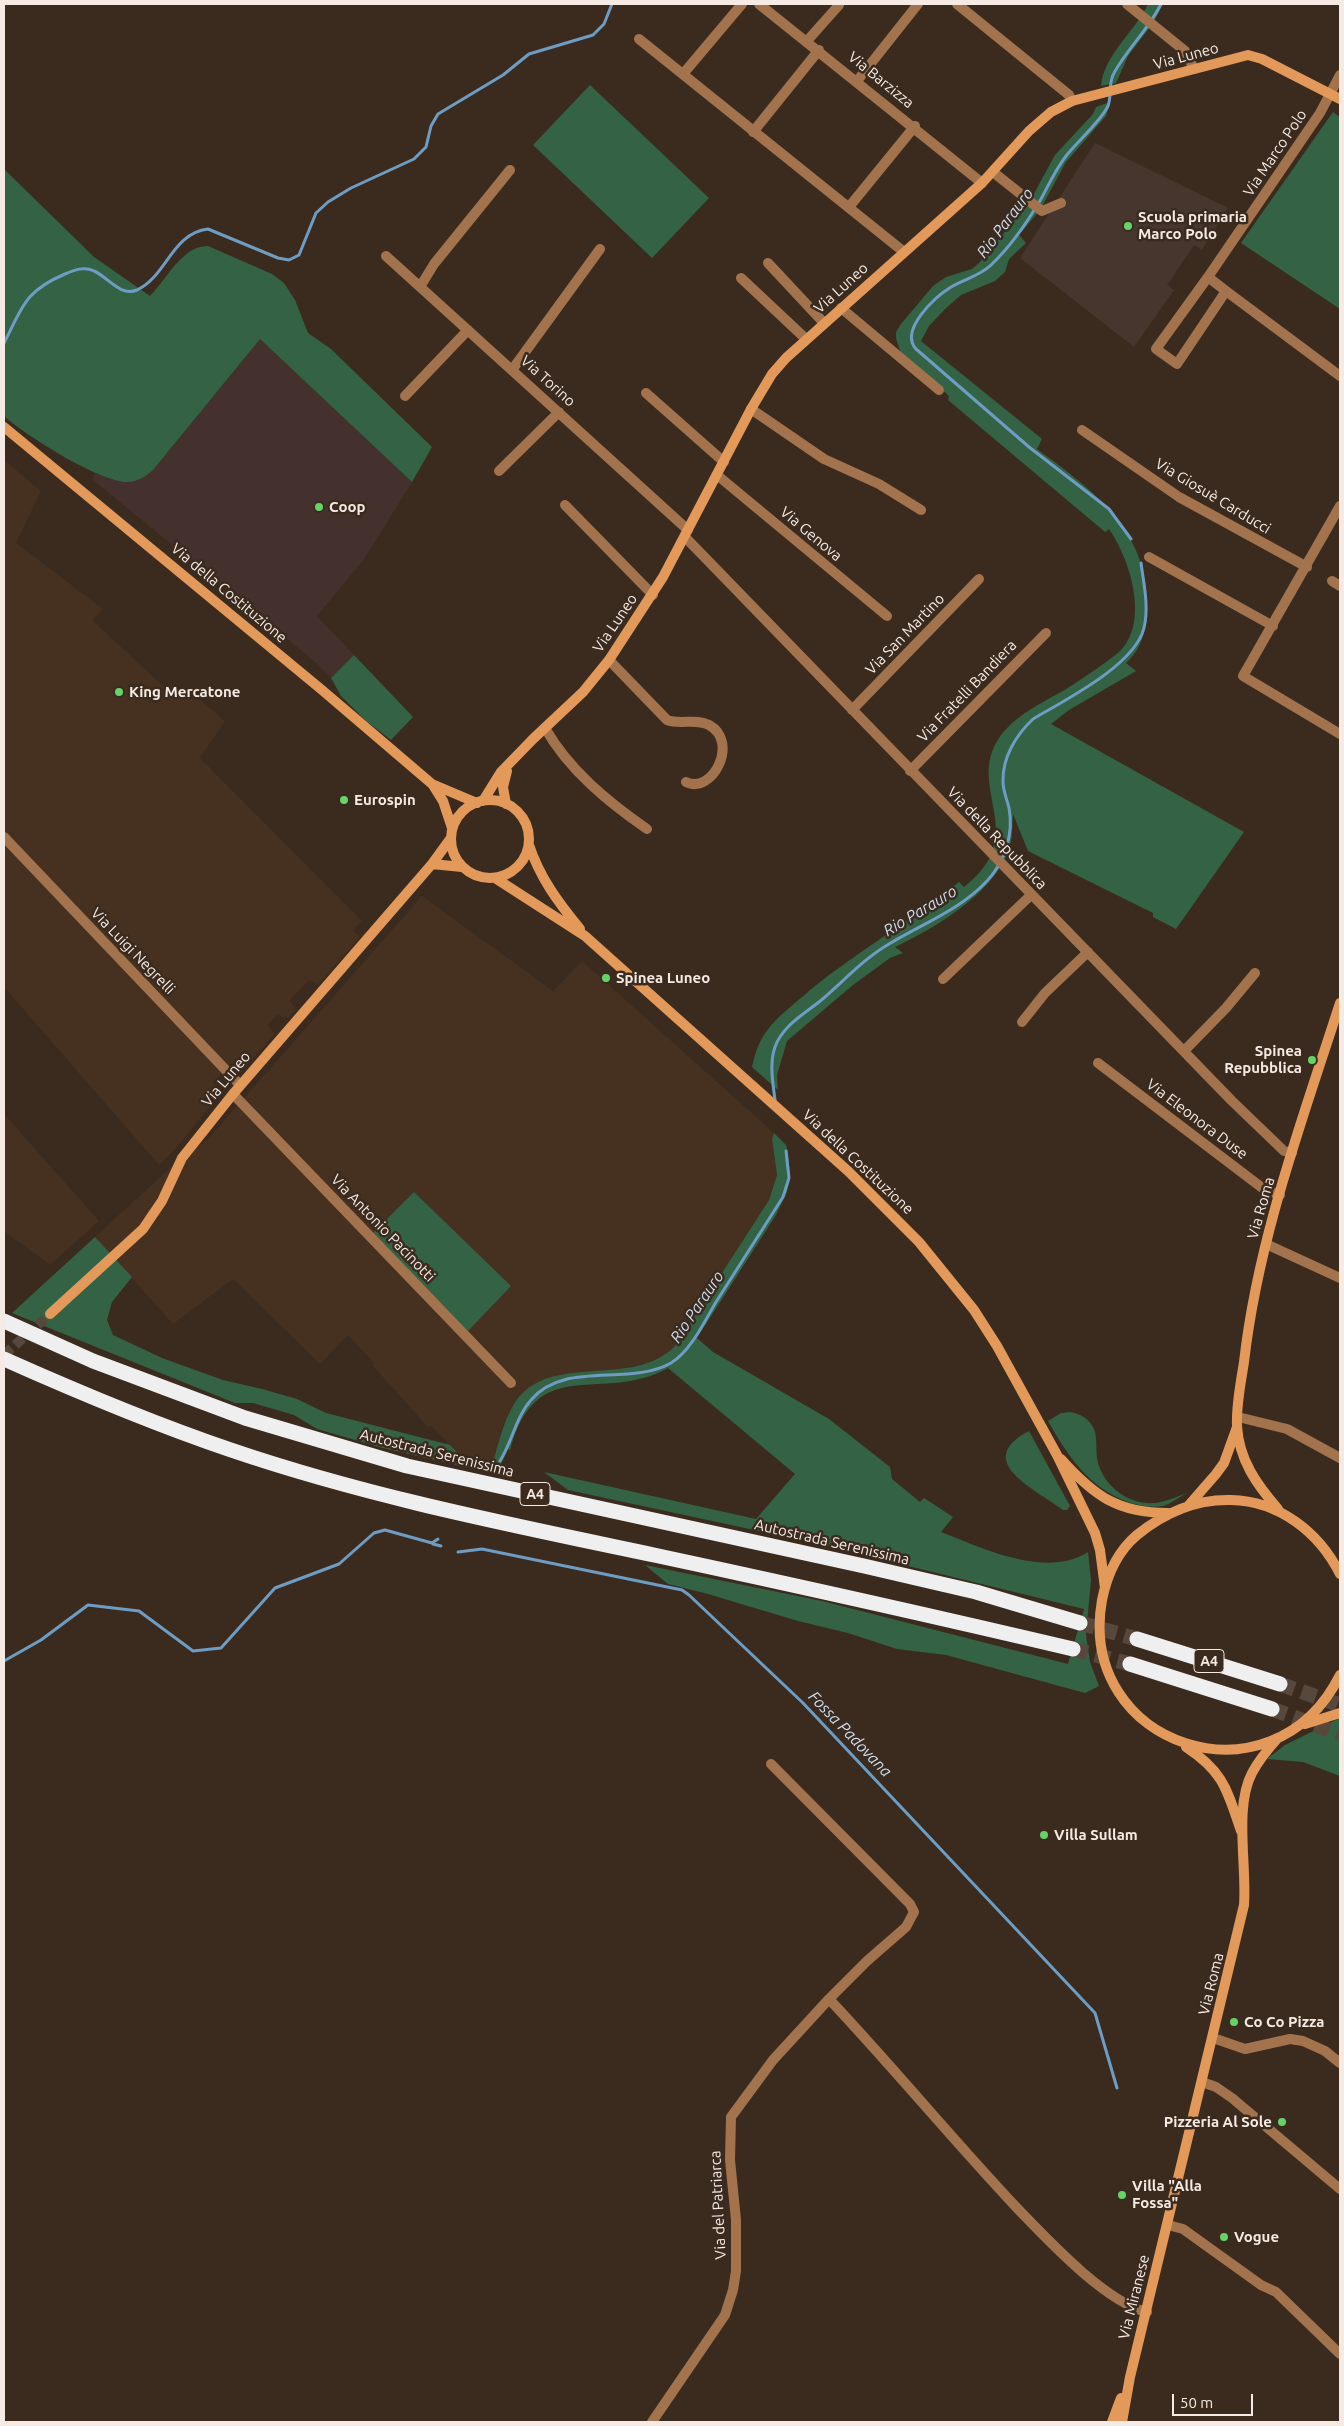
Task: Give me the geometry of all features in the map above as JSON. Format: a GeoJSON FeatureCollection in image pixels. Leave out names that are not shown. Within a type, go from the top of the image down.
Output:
{"type":"FeatureCollection","features":[{"type":"Feature","properties":{"kind":"highway","name":"Autostrada Serenissima"},"geometry":{"type":"LineString","coordinates":[[4,1321],[94,1361],[245,1418],[407,1466],[874,1568],[976,1592],[1080,1623]]}},
{"type":"Feature","properties":{"kind":"highway","name":"A4"},"geometry":{"type":"LineString","coordinates":[[4,1359],[82,1394],[230,1450],[382,1494],[493,1521],[860,1599],[1073,1649]]}},
{"type":"Feature","properties":{"kind":"highway","name":"A4"},"geometry":{"type":"LineString","coordinates":[[1137,1639],[1280,1684]]}},
{"type":"Feature","properties":{"kind":"highway","name":"A4"},"geometry":{"type":"LineString","coordinates":[[1130,1664],[1272,1709]]}},
{"type":"Feature","properties":{"kind":"main road","name":"Via Luneo"},"geometry":{"type":"LineString","coordinates":[[480,802],[501,772],[583,692],[609,660],[653,595],[687,534],[751,409],[772,374],[806,339],[982,183],[1039,121],[1072,101],[1242,56],[1253,56],[1336,97]]}},
{"type":"Feature","properties":{"kind":"main road","name":"Via della Costituzione"},"geometry":{"type":"LineString","coordinates":[[4,428],[322,690],[432,784],[443,801],[452,832]]}},
{"type":"Feature","properties":{"kind":"main road","name":"Via Luneo"},"geometry":{"type":"LineString","coordinates":[[506,804],[502,787],[510,764]]}},
{"type":"Feature","properties":{"kind":"main road","name":"Via della Costituzione"},"geometry":{"type":"LineString","coordinates":[[432,784],[480,802]]}},
{"type":"Feature","properties":{"kind":"main road"},"geometry":{"type":"LineString","coordinates":[[494,800],[506,804],[517,811],[529,833],[529,845],[525,857],[518,868],[507,875],[495,878],[482,878],[470,873],[462,867],[453,853],[452,832],[464,811],[480,802],[494,800]]}},
{"type":"Feature","properties":{"kind":"main road","name":"Via Luneo"},"geometry":{"type":"LineString","coordinates":[[50,1314],[143,1229],[162,1200],[182,1158],[232,1094],[432,864],[452,832]]}},
{"type":"Feature","properties":{"kind":"main road","name":"Via della Costituzione"},"geometry":{"type":"LineString","coordinates":[[529,845],[542,878],[553,896],[585,936]]}},
{"type":"Feature","properties":{"kind":"main road"},"geometry":{"type":"LineString","coordinates":[[432,864],[462,867]]}},
{"type":"Feature","properties":{"kind":"main road","name":"Via della Costituzione"},"geometry":{"type":"LineString","coordinates":[[495,878],[585,936],[848,1171],[919,1242],[950,1278],[983,1325],[1057,1455]]}},
{"type":"Feature","properties":{"kind":"main road","name":"Via Roma"},"geometry":{"type":"LineString","coordinates":[[1238,1422],[1250,1314],[1266,1244],[1292,1153],[1340,1003]]}},
{"type":"Feature","properties":{"kind":"main road"},"geometry":{"type":"LineString","coordinates":[[1189,1505],[1220,1468],[1238,1422]]}},
{"type":"Feature","properties":{"kind":"main road"},"geometry":{"type":"LineString","coordinates":[[1238,1422],[1249,1470],[1261,1490],[1282,1514]]}},
{"type":"Feature","properties":{"kind":"main road"},"geometry":{"type":"LineString","coordinates":[[1057,1455],[1080,1480],[1108,1501],[1132,1510],[1169,1513]]}},
{"type":"Feature","properties":{"kind":"main road"},"geometry":{"type":"LineString","coordinates":[[1057,1455],[1095,1533],[1100,1550],[1105,1588]]}},
{"type":"Feature","properties":{"kind":"main road"},"geometry":{"type":"LineString","coordinates":[[1242,1834],[1227,1792],[1216,1770],[1175,1740],[1156,1730],[1137,1714],[1125,1700],[1108,1670],[1100,1639],[1100,1613],[1105,1588],[1114,1565],[1128,1543],[1169,1513],[1205,1501],[1239,1500],[1261,1504],[1282,1514],[1314,1535],[1338,1566],[1340,1574]]}},
{"type":"Feature","properties":{"kind":"main road"},"geometry":{"type":"LineString","coordinates":[[1175,1740],[1203,1748],[1232,1750],[1254,1747],[1277,1739],[1299,1725],[1318,1708],[1340,1675]]}},
{"type":"Feature","properties":{"kind":"main road"},"geometry":{"type":"LineString","coordinates":[[1299,1725],[1340,1713]]}},
{"type":"Feature","properties":{"kind":"main road"},"geometry":{"type":"LineString","coordinates":[[1242,1834],[1248,1782],[1257,1764],[1277,1739]]}},
{"type":"Feature","properties":{"kind":"main road","name":"Via Roma"},"geometry":{"type":"LineString","coordinates":[[1188,2139],[1244,1906],[1245,1872],[1242,1834]]}},
{"type":"Feature","properties":{"kind":"main road","name":"Via Miranese"},"geometry":{"type":"LineString","coordinates":[[1122,2422],[1130,2377],[1188,2139]]}},
{"type":"Feature","properties":{"kind":"main road","name":"Via Miranese"},"geometry":{"type":"LineString","coordinates":[[1112,2422],[1130,2377]]}},
{"type":"Feature","properties":{"kind":"street"},"geometry":{"type":"LineString","coordinates":[[683,74],[742,4]]}},
{"type":"Feature","properties":{"kind":"street","name":"Via Barzizza"},"geometry":{"type":"LineString","coordinates":[[760,4],[915,126],[982,183]]}},
{"type":"Feature","properties":{"kind":"street"},"geometry":{"type":"LineString","coordinates":[[858,81],[918,4]]}},
{"type":"Feature","properties":{"kind":"street"},"geometry":{"type":"LineString","coordinates":[[957,4],[1069,95],[1072,101]]}},
{"type":"Feature","properties":{"kind":"street"},"geometry":{"type":"LineString","coordinates":[[1127,4],[1185,51],[1194,70]]}},
{"type":"Feature","properties":{"kind":"street"},"geometry":{"type":"LineString","coordinates":[[807,41],[839,5]]}},
{"type":"Feature","properties":{"kind":"street"},"geometry":{"type":"LineString","coordinates":[[639,39],[904,252]]}},
{"type":"Feature","properties":{"kind":"street"},"geometry":{"type":"LineString","coordinates":[[753,132],[819,50]]}},
{"type":"Feature","properties":{"kind":"street","name":"Via Marco Polo"},"geometry":{"type":"LineString","coordinates":[[1226,291],[1177,364],[1156,349],[1336,97],[1340,75]]}},
{"type":"Feature","properties":{"kind":"street"},"geometry":{"type":"LineString","coordinates":[[849,207],[915,126]]}},
{"type":"Feature","properties":{"kind":"street"},"geometry":{"type":"LineString","coordinates":[[420,287],[434,264],[510,170]]}},
{"type":"Feature","properties":{"kind":"street"},"geometry":{"type":"LineString","coordinates":[[993,172],[1036,207],[1061,203]]}},
{"type":"Feature","properties":{"kind":"street"},"geometry":{"type":"LineString","coordinates":[[512,370],[600,249]]}},
{"type":"Feature","properties":{"kind":"street","name":"Via Torino"},"geometry":{"type":"LineString","coordinates":[[386,256],[559,412],[687,534]]}},
{"type":"Feature","properties":{"kind":"street"},"geometry":{"type":"LineString","coordinates":[[768,263],[824,323]]}},
{"type":"Feature","properties":{"kind":"street"},"geometry":{"type":"LineString","coordinates":[[1208,277],[1340,376]]}},
{"type":"Feature","properties":{"kind":"street"},"geometry":{"type":"LineString","coordinates":[[741,278],[806,339]]}},
{"type":"Feature","properties":{"kind":"street"},"geometry":{"type":"LineString","coordinates":[[841,308],[939,390]]}},
{"type":"Feature","properties":{"kind":"street"},"geometry":{"type":"LineString","coordinates":[[405,396],[468,330]]}},
{"type":"Feature","properties":{"kind":"street"},"geometry":{"type":"LineString","coordinates":[[646,393],[724,462]]}},
{"type":"Feature","properties":{"kind":"street"},"geometry":{"type":"LineString","coordinates":[[751,409],[824,459],[879,484],[921,510]]}},
{"type":"Feature","properties":{"kind":"street"},"geometry":{"type":"LineString","coordinates":[[499,471],[559,412]]}},
{"type":"Feature","properties":{"kind":"street","name":"Via Giosuè Carducci"},"geometry":{"type":"LineString","coordinates":[[1082,430],[1179,497],[1307,567]]}},
{"type":"Feature","properties":{"kind":"street","name":"Via Genova"},"geometry":{"type":"LineString","coordinates":[[717,475],[887,616]]}},
{"type":"Feature","properties":{"kind":"street"},"geometry":{"type":"LineString","coordinates":[[564,506],[653,595]]}},
{"type":"Feature","properties":{"kind":"street"},"geometry":{"type":"LineString","coordinates":[[1340,506],[1307,567],[1243,676],[1340,734]]}},
{"type":"Feature","properties":{"kind":"street","name":"Via della Repubblica"},"geometry":{"type":"LineString","coordinates":[[687,534],[910,771],[1232,1101],[1284,1151],[1292,1153]]}},
{"type":"Feature","properties":{"kind":"street"},"geometry":{"type":"LineString","coordinates":[[1149,557],[1273,626]]}},
{"type":"Feature","properties":{"kind":"street","name":"Via San Martino"},"geometry":{"type":"LineString","coordinates":[[852,710],[979,579]]}},
{"type":"Feature","properties":{"kind":"street","name":"Via Fratelli Bandiera"},"geometry":{"type":"LineString","coordinates":[[910,771],[1046,633]]}},
{"type":"Feature","properties":{"kind":"street"},"geometry":{"type":"LineString","coordinates":[[609,660],[667,720],[702,722],[711,726],[719,734],[724,748],[720,764],[702,784],[691,785],[686,782]]}},
{"type":"Feature","properties":{"kind":"street"},"geometry":{"type":"LineString","coordinates":[[545,728],[584,777],[620,810],[647,829]]}},
{"type":"Feature","properties":{"kind":"street","name":"Via Luigi Negrelli"},"geometry":{"type":"LineString","coordinates":[[4,837],[240,1085]]}},
{"type":"Feature","properties":{"kind":"street"},"geometry":{"type":"LineString","coordinates":[[943,980],[1031,895]]}},
{"type":"Feature","properties":{"kind":"street"},"geometry":{"type":"LineString","coordinates":[[1022,1022],[1045,993],[1088,952]]}},
{"type":"Feature","properties":{"kind":"street"},"geometry":{"type":"LineString","coordinates":[[1184,1051],[1226,1008],[1255,974]]}},
{"type":"Feature","properties":{"kind":"street","name":"Via Eleonora Duse"},"geometry":{"type":"LineString","coordinates":[[1098,1063],[1265,1190],[1280,1194]]}},
{"type":"Feature","properties":{"kind":"street","name":"Via Antonio Pacinotti"},"geometry":{"type":"LineString","coordinates":[[232,1094],[511,1383]]}},
{"type":"Feature","properties":{"kind":"street"},"geometry":{"type":"LineString","coordinates":[[1266,1244],[1340,1278]]}},
{"type":"Feature","properties":{"kind":"street"},"geometry":{"type":"LineString","coordinates":[[1238,1422],[1287,1429],[1340,1458]]}},
{"type":"Feature","properties":{"kind":"street","name":"Via del Patriarca"},"geometry":{"type":"LineString","coordinates":[[652,2422],[725,2315],[731,2297],[736,2271],[736,2233],[730,2160],[731,2117],[773,2060],[829,1998],[906,1927],[914,1912],[910,1904],[771,1764]]}},
{"type":"Feature","properties":{"kind":"street"},"geometry":{"type":"LineString","coordinates":[[829,1998],[979,2167],[1067,2259],[1117,2297],[1135,2309],[1146,2312]]}},
{"type":"Feature","properties":{"kind":"street"},"geometry":{"type":"LineString","coordinates":[[1213,2038],[1245,2049],[1290,2039],[1303,2041],[1324,2051],[1340,2063]]}},
{"type":"Feature","properties":{"kind":"street"},"geometry":{"type":"LineString","coordinates":[[1202,2082],[1216,2087],[1232,2098],[1340,2189]]}},
{"type":"Feature","properties":{"kind":"street"},"geometry":{"type":"LineString","coordinates":[[1168,2224],[1190,2234],[1261,2285],[1276,2292],[1340,2354]]}},
{"type":"Feature","properties":{"kind":"shaded area","name":"Scuola primaria Marco Polo"},"geometry":{"type":"Polygon","coordinates":[[[1095,143],[1228,208],[1202,250],[1194,245],[1167,285],[1174,290],[1134,347],[1020,258],[1095,143]]]}},
{"type":"Feature","properties":{"kind":"shaded area"},"geometry":{"type":"Polygon","coordinates":[[[260,339],[412,482],[364,559],[317,616],[354,655],[331,678],[314,661],[93,480],[94,473],[114,480],[153,470],[260,339]]]}},
{"type":"Feature","properties":{"kind":"shaded area"},"geometry":{"type":"Polygon","coordinates":[[[4,460],[41,491],[16,543],[103,609],[92,620],[163,686],[188,689],[225,721],[200,758],[362,921],[353,930],[360,937],[318,985],[309,980],[290,1000],[296,1010],[288,1018],[277,1015],[268,1025],[275,1034],[250,1062],[238,1065],[230,1064],[213,1082],[220,1094],[175,1149],[159,1165],[4,987],[4,460]]]}},
{"type":"Feature","properties":{"kind":"shaded area"},"geometry":{"type":"Polygon","coordinates":[[[422,896],[553,991],[582,961],[774,1133],[772,1139],[777,1175],[769,1200],[675,1346],[665,1355],[648,1363],[612,1370],[560,1375],[529,1389],[519,1398],[503,1425],[490,1473],[474,1469],[431,1426],[428,1427],[348,1335],[320,1364],[233,1279],[173,1324],[95,1237],[180,1159],[208,1139],[422,896]]]}},
{"type":"Feature","properties":{"kind":"shaded area"},"geometry":{"type":"Polygon","coordinates":[[[4,1114],[99,1221],[50,1265],[4,1231],[4,1114]]]}},
{"type":"Feature","properties":{"kind":"green space"},"geometry":{"type":"Polygon","coordinates":[[[1148,4],[1163,4],[1153,23],[1128,56],[1116,83],[1101,86],[1103,74],[1114,53],[1148,4]]]}},
{"type":"Feature","properties":{"kind":"green space"},"geometry":{"type":"Polygon","coordinates":[[[590,85],[709,198],[652,258],[533,145],[590,85]]]}},
{"type":"Feature","properties":{"kind":"green space"},"geometry":{"type":"Polygon","coordinates":[[[1110,102],[1106,116],[1066,162],[1040,210],[1019,235],[1026,243],[1009,259],[1005,272],[995,281],[961,295],[929,326],[921,341],[1042,439],[1037,449],[1079,481],[1115,516],[1129,536],[1139,558],[1146,584],[1147,612],[1144,633],[1139,646],[1126,663],[1136,671],[1069,710],[1051,724],[1244,832],[1176,929],[1153,917],[1153,913],[1028,851],[1013,814],[1010,847],[1000,868],[989,882],[975,896],[944,920],[895,947],[903,953],[890,958],[853,985],[787,1041],[777,1075],[778,1090],[752,1067],[759,1044],[770,1026],[828,976],[959,882],[964,887],[983,868],[993,850],[996,832],[989,779],[990,761],[996,743],[1003,733],[1021,716],[1102,665],[1118,653],[1128,641],[1133,626],[1135,609],[1134,591],[1124,557],[1109,529],[1105,532],[948,400],[949,396],[900,351],[896,338],[896,332],[901,324],[933,286],[946,277],[972,269],[979,263],[1029,203],[1055,155],[1093,114],[1096,107],[1110,102]]]}},
{"type":"Feature","properties":{"kind":"green space"},"geometry":{"type":"Polygon","coordinates":[[[1333,112],[1340,117],[1340,309],[1241,243],[1333,112]]]}},
{"type":"Feature","properties":{"kind":"green space"},"geometry":{"type":"Polygon","coordinates":[[[4,169],[94,257],[150,296],[183,257],[199,247],[208,246],[272,274],[284,283],[295,300],[308,333],[331,349],[432,447],[412,482],[260,339],[153,470],[136,481],[117,481],[83,467],[46,446],[14,424],[4,416],[4,169]]]}},
{"type":"Feature","properties":{"kind":"green space"},"geometry":{"type":"Polygon","coordinates":[[[354,655],[413,717],[391,740],[365,720],[341,696],[331,678],[354,655]]]}},
{"type":"Feature","properties":{"kind":"green space"},"geometry":{"type":"Polygon","coordinates":[[[774,1133],[786,1145],[788,1152],[790,1176],[787,1192],[776,1215],[697,1338],[713,1352],[829,1419],[890,1467],[892,1479],[920,1502],[924,1498],[953,1517],[941,1532],[975,1546],[1034,1562],[1053,1563],[1071,1560],[1088,1552],[1091,1580],[1086,1635],[1090,1662],[1099,1686],[1085,1693],[946,1655],[897,1649],[848,1633],[798,1621],[668,1584],[645,1565],[822,1601],[1068,1664],[1084,1609],[810,1542],[568,1490],[544,1472],[756,1519],[795,1474],[668,1368],[643,1378],[554,1390],[537,1401],[522,1420],[510,1450],[508,1449],[496,1475],[490,1473],[510,1412],[514,1404],[529,1388],[547,1378],[636,1366],[657,1359],[675,1346],[769,1200],[777,1175],[772,1139],[774,1133]]]}},
{"type":"Feature","properties":{"kind":"green space"},"geometry":{"type":"Polygon","coordinates":[[[414,1192],[511,1286],[468,1331],[373,1233],[414,1192]]]}},
{"type":"Feature","properties":{"kind":"green space"},"geometry":{"type":"Polygon","coordinates":[[[95,1237],[132,1277],[112,1302],[107,1320],[113,1335],[162,1358],[223,1380],[297,1399],[326,1413],[450,1445],[474,1469],[383,1448],[317,1429],[294,1415],[253,1403],[235,1403],[12,1313],[95,1237]]]}},
{"type":"Feature","properties":{"kind":"green space"},"geometry":{"type":"Polygon","coordinates":[[[1070,1412],[1084,1417],[1092,1425],[1101,1472],[1119,1493],[1136,1501],[1154,1503],[1187,1493],[1166,1505],[1150,1507],[1128,1502],[1101,1488],[1080,1469],[1048,1421],[1061,1413],[1070,1412]]]}},
{"type":"Feature","properties":{"kind":"green space"},"geometry":{"type":"Polygon","coordinates":[[[1029,1431],[1070,1506],[1067,1510],[1063,1510],[1026,1484],[1014,1474],[1007,1464],[1006,1453],[1013,1442],[1029,1431]]]}},
{"type":"Feature","properties":{"kind":"green space"},"geometry":{"type":"Polygon","coordinates":[[[1340,1718],[1340,1776],[1303,1762],[1267,1759],[1285,1745],[1340,1718]]]}},
{"type":"Feature","properties":{"kind":"waterway"},"geometry":{"type":"LineString","coordinates":[[4,343],[27,301],[41,287],[52,280],[72,271],[87,269],[99,274],[120,289],[125,291],[137,290],[147,284],[177,247],[196,232],[208,229],[278,258],[289,260],[299,255],[316,213],[328,202],[351,188],[414,159],[426,147],[431,126],[438,114],[503,75],[529,54],[593,35],[604,24],[612,4]]}},
{"type":"Feature","properties":{"kind":"waterway","name":"Rio Parauro"},"geometry":{"type":"LineString","coordinates":[[1131,539],[1109,509],[1029,447],[916,349],[912,341],[912,333],[921,315],[936,298],[951,287],[987,269],[1018,234],[1041,199],[1062,161],[1105,112],[1109,102],[1111,81],[1114,73],[1161,4]]}},
{"type":"Feature","properties":{"kind":"waterway","name":"Rio Parauro"},"geometry":{"type":"LineString","coordinates":[[775,1100],[772,1060],[775,1047],[782,1033],[879,950],[965,900],[987,881],[999,865],[1009,837],[1010,818],[1004,792],[1003,773],[1011,747],[1033,719],[1097,680],[1113,668],[1138,642],[1144,628],[1146,612],[1146,596],[1141,563]]}},
{"type":"Feature","properties":{"kind":"waterway","name":"Rio Parauro"},"geometry":{"type":"LineString","coordinates":[[500,1461],[526,1407],[545,1388],[561,1381],[579,1377],[654,1370],[671,1363],[685,1351],[783,1197],[789,1178],[786,1151]]}},
{"type":"Feature","properties":{"kind":"waterway","name":"Rio Parauro"},"geometry":{"type":"LineString","coordinates":[[4,1661],[41,1640],[88,1605],[139,1611],[193,1651],[221,1648],[275,1588],[339,1564],[374,1533],[385,1530],[432,1543],[438,1539]]}},
{"type":"Feature","properties":{"kind":"waterway","name":"Fossa Padovana"},"geometry":{"type":"LineString","coordinates":[[433,1544],[441,1546]]}},
{"type":"Feature","properties":{"kind":"waterway","name":"Fossa Padovana"},"geometry":{"type":"LineString","coordinates":[[458,1552],[482,1549],[682,1590],[689,1595],[803,1703],[1095,2013],[1117,2088]]}},
{"type":"Feature","properties":{"kind":"tunnel"},"geometry":{"type":"LineString","coordinates":[[4,1355],[50,1314]]}},
{"type":"Feature","properties":{"kind":"tunnel"},"geometry":{"type":"LineString","coordinates":[[1080,1623],[1137,1639]]}},
{"type":"Feature","properties":{"kind":"tunnel"},"geometry":{"type":"LineString","coordinates":[[1073,1649],[1130,1664]]}},
{"type":"Feature","properties":{"kind":"tunnel"},"geometry":{"type":"LineString","coordinates":[[1280,1684],[1340,1705]]}},
{"type":"Feature","properties":{"kind":"tunnel"},"geometry":{"type":"LineString","coordinates":[[1272,1709],[1340,1734]]}},
{"type":"Feature","properties":{"kind":"place","name":"Scuola primaria Marco Polo"},"geometry":{"type":"Point","coordinates":[1128,226]}},
{"type":"Feature","properties":{"kind":"place","name":"Coop"},"geometry":{"type":"Point","coordinates":[319,507]}},
{"type":"Feature","properties":{"kind":"place","name":"King Mercatone"},"geometry":{"type":"Point","coordinates":[119,692]}},
{"type":"Feature","properties":{"kind":"place","name":"Eurospin"},"geometry":{"type":"Point","coordinates":[344,800]}},
{"type":"Feature","properties":{"kind":"place","name":"Spinea Luneo"},"geometry":{"type":"Point","coordinates":[606,978]}},
{"type":"Feature","properties":{"kind":"place","name":"Spinea Repubblica"},"geometry":{"type":"Point","coordinates":[1312,1060]}},
{"type":"Feature","properties":{"kind":"place","name":"Villa Sullam"},"geometry":{"type":"Point","coordinates":[1044,1835]}},
{"type":"Feature","properties":{"kind":"place","name":"Co Co Pizza"},"geometry":{"type":"Point","coordinates":[1234,2022]}},
{"type":"Feature","properties":{"kind":"place","name":"Pizzeria Al Sole"},"geometry":{"type":"Point","coordinates":[1282,2122]}},
{"type":"Feature","properties":{"kind":"place","name":"Villa \"Alla Fossa\""},"geometry":{"type":"Point","coordinates":[1122,2195]}},
{"type":"Feature","properties":{"kind":"place","name":"Vogue"},"geometry":{"type":"Point","coordinates":[1224,2237]}}]}
